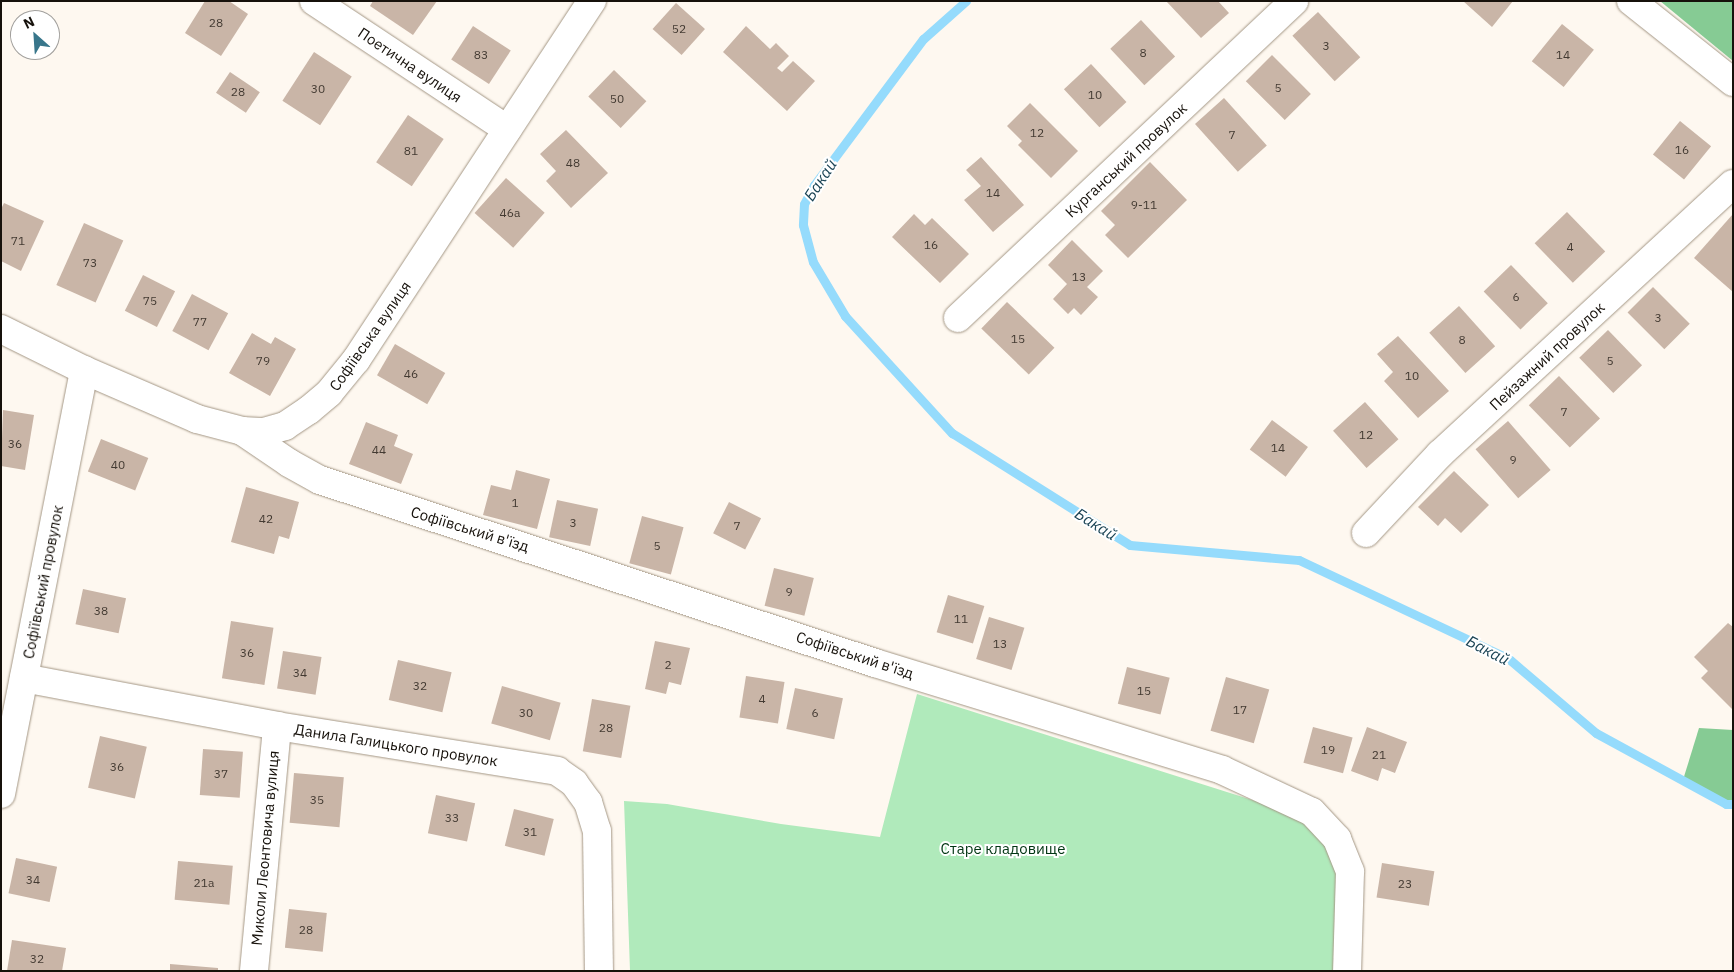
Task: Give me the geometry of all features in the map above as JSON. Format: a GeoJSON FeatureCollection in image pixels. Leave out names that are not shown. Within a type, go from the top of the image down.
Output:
{"type":"FeatureCollection","features":[{"type":"Feature","properties":{"kind":"street","name":"Поетична вулиця"},"geometry":{"type":"LineString","coordinates":[[314,1],[507,130]]}},
{"type":"Feature","properties":{"kind":"street","name":"Софіївська вулиця"},"geometry":{"type":"LineString","coordinates":[[1,329],[84,370],[197,418],[242,431],[264,432],[285,426],[330,393],[356,360],[592,1]]}},
{"type":"Feature","properties":{"kind":"street","name":"Курганський провулок"},"geometry":{"type":"LineString","coordinates":[[958,318],[1294,1]]}},
{"type":"Feature","properties":{"kind":"street"},"geometry":{"type":"LineString","coordinates":[[1631,1],[1733,82]]}},
{"type":"Feature","properties":{"kind":"street","name":"Пейзажний провулок"},"geometry":{"type":"LineString","coordinates":[[1366,533],[1440,454],[1733,184]]}},
{"type":"Feature","properties":{"kind":"street","name":"Софіївський провулок"},"geometry":{"type":"LineString","coordinates":[[1,794],[84,370]]}},
{"type":"Feature","properties":{"kind":"street","name":"Софіївський в'їзд"},"geometry":{"type":"LineString","coordinates":[[242,431],[289,463],[320,480],[876,663],[1222,770],[1312,812],[1337,840],[1350,872],[1347,971]]}},
{"type":"Feature","properties":{"kind":"street","name":"Данила Галицького провулок"},"geometry":{"type":"LineString","coordinates":[[24,678],[276,726],[557,771],[574,783],[588,802],[597,831],[599,971]]}},
{"type":"Feature","properties":{"kind":"street","name":"Миколи Леонтовича вулиця"},"geometry":{"type":"LineString","coordinates":[[254,971],[276,726]]}},
{"type":"Feature","properties":{"kind":"green space"},"geometry":{"type":"Polygon","coordinates":[[[1660,1],[1733,1],[1733,61],[1660,1]]]}},
{"type":"Feature","properties":{"kind":"green space","name":"Старе кладовище"},"geometry":{"type":"Polygon","coordinates":[[[917,694],[1287,811],[1318,835],[1336,862],[1341,899],[1334,971],[630,971],[624,801],[667,804],[781,824],[880,837],[917,694]]]}},
{"type":"Feature","properties":{"kind":"green space"},"geometry":{"type":"Polygon","coordinates":[[[1699,728],[1733,730],[1733,804],[1726,804],[1683,780],[1699,728]]]}},
{"type":"Feature","properties":{"kind":"building"},"geometry":{"type":"Polygon","coordinates":[[[205,1],[229,1],[248,14],[221,56],[185,33],[205,1]]]}},
{"type":"Feature","properties":{"kind":"building"},"geometry":{"type":"Polygon","coordinates":[[[373,1],[437,1],[413,35],[370,6],[373,1]]]}},
{"type":"Feature","properties":{"kind":"building"},"geometry":{"type":"Polygon","coordinates":[[[1166,1],[1218,1],[1229,13],[1201,38],[1166,1]]]}},
{"type":"Feature","properties":{"kind":"building"},"geometry":{"type":"Polygon","coordinates":[[[1463,1],[1513,1],[1492,27],[1463,1]]]}},
{"type":"Feature","properties":{"kind":"building"},"geometry":{"type":"Polygon","coordinates":[[[676,3],[705,29],[682,55],[653,29],[676,3]]]}},
{"type":"Feature","properties":{"kind":"building"},"geometry":{"type":"Polygon","coordinates":[[[1318,12],[1360,57],[1335,81],[1292,36],[1318,12]]]}},
{"type":"Feature","properties":{"kind":"building"},"geometry":{"type":"Polygon","coordinates":[[[1141,20],[1175,57],[1144,85],[1110,49],[1141,20]]]}},
{"type":"Feature","properties":{"kind":"building"},"geometry":{"type":"Polygon","coordinates":[[[1562,24],[1594,50],[1564,87],[1532,61],[1562,24]]]}},
{"type":"Feature","properties":{"kind":"building"},"geometry":{"type":"Polygon","coordinates":[[[473,26],[511,51],[489,84],[451,60],[473,26]]]}},
{"type":"Feature","properties":{"kind":"building"},"geometry":{"type":"Polygon","coordinates":[[[746,26],[770,49],[776,43],[789,56],[777,68],[782,72],[793,61],[815,81],[787,111],[723,52],[746,26]]]}},
{"type":"Feature","properties":{"kind":"building"},"geometry":{"type":"Polygon","coordinates":[[[314,52],[352,77],[320,125],[282,101],[314,52]]]}},
{"type":"Feature","properties":{"kind":"building"},"geometry":{"type":"Polygon","coordinates":[[[1272,55],[1311,94],[1285,120],[1246,81],[1272,55]]]}},
{"type":"Feature","properties":{"kind":"building"},"geometry":{"type":"Polygon","coordinates":[[[1091,64],[1126,102],[1099,127],[1064,89],[1091,64]]]}},
{"type":"Feature","properties":{"kind":"building"},"geometry":{"type":"Polygon","coordinates":[[[614,70],[646,101],[621,128],[588,97],[614,70]]]}},
{"type":"Feature","properties":{"kind":"building"},"geometry":{"type":"Polygon","coordinates":[[[230,72],[260,92],[246,113],[216,93],[230,72]]]}},
{"type":"Feature","properties":{"kind":"building"},"geometry":{"type":"Polygon","coordinates":[[[1224,98],[1267,146],[1238,172],[1195,124],[1224,98]]]}},
{"type":"Feature","properties":{"kind":"building"},"geometry":{"type":"Polygon","coordinates":[[[1030,103],[1078,151],[1051,178],[1018,145],[1022,141],[1007,126],[1030,103]]]}},
{"type":"Feature","properties":{"kind":"building"},"geometry":{"type":"Polygon","coordinates":[[[408,115],[444,139],[412,186],[376,162],[408,115]]]}},
{"type":"Feature","properties":{"kind":"building"},"geometry":{"type":"Polygon","coordinates":[[[1680,121],[1711,146],[1684,180],[1653,154],[1680,121]]]}},
{"type":"Feature","properties":{"kind":"building"},"geometry":{"type":"Polygon","coordinates":[[[566,130],[608,173],[571,208],[546,181],[556,171],[540,154],[566,130]]]}},
{"type":"Feature","properties":{"kind":"building"},"geometry":{"type":"Polygon","coordinates":[[[981,157],[1024,205],[993,232],[964,200],[981,186],[966,170],[981,157]]]}},
{"type":"Feature","properties":{"kind":"building"},"geometry":{"type":"Polygon","coordinates":[[[1150,162],[1187,200],[1128,258],[1105,235],[1115,225],[1101,211],[1150,162]]]}},
{"type":"Feature","properties":{"kind":"building"},"geometry":{"type":"Polygon","coordinates":[[[506,178],[545,213],[513,248],[475,213],[506,178]]]}},
{"type":"Feature","properties":{"kind":"building"},"geometry":{"type":"Polygon","coordinates":[[[4,203],[44,221],[21,271],[1,261],[1,209],[4,203]]]}},
{"type":"Feature","properties":{"kind":"building"},"geometry":{"type":"Polygon","coordinates":[[[1567,212],[1605,252],[1573,283],[1535,243],[1567,212]]]}},
{"type":"Feature","properties":{"kind":"building"},"geometry":{"type":"Polygon","coordinates":[[[914,214],[925,225],[932,218],[969,254],[940,283],[892,237],[914,214]]]}},
{"type":"Feature","properties":{"kind":"building"},"geometry":{"type":"Polygon","coordinates":[[[1733,214],[1733,292],[1694,258],[1733,214]]]}},
{"type":"Feature","properties":{"kind":"building"},"geometry":{"type":"Polygon","coordinates":[[[84,223],[123,240],[96,303],[56,285],[84,223]]]}},
{"type":"Feature","properties":{"kind":"building"},"geometry":{"type":"Polygon","coordinates":[[[1072,240],[1103,271],[1087,287],[1098,297],[1081,315],[1074,308],[1068,314],[1053,299],[1067,284],[1048,265],[1072,240]]]}},
{"type":"Feature","properties":{"kind":"building"},"geometry":{"type":"Polygon","coordinates":[[[1511,265],[1548,303],[1520,330],[1484,291],[1511,265]]]}},
{"type":"Feature","properties":{"kind":"building"},"geometry":{"type":"Polygon","coordinates":[[[143,275],[175,291],[157,327],[125,311],[143,275]]]}},
{"type":"Feature","properties":{"kind":"building"},"geometry":{"type":"Polygon","coordinates":[[[1653,287],[1690,324],[1664,349],[1628,312],[1653,287]]]}},
{"type":"Feature","properties":{"kind":"building"},"geometry":{"type":"Polygon","coordinates":[[[192,294],[228,313],[208,350],[172,331],[192,294]]]}},
{"type":"Feature","properties":{"kind":"building"},"geometry":{"type":"Polygon","coordinates":[[[1007,302],[1054,348],[1029,374],[981,329],[1007,302]]]}},
{"type":"Feature","properties":{"kind":"building"},"geometry":{"type":"Polygon","coordinates":[[[1459,306],[1495,346],[1465,373],[1429,333],[1459,306]]]}},
{"type":"Feature","properties":{"kind":"building"},"geometry":{"type":"Polygon","coordinates":[[[1608,330],[1642,365],[1613,393],[1579,358],[1608,330]]]}},
{"type":"Feature","properties":{"kind":"building"},"geometry":{"type":"Polygon","coordinates":[[[252,333],[271,344],[275,337],[296,349],[270,396],[229,373],[252,333]]]}},
{"type":"Feature","properties":{"kind":"building"},"geometry":{"type":"Polygon","coordinates":[[[1398,336],[1449,391],[1418,418],[1384,381],[1393,372],[1377,354],[1398,336]]]}},
{"type":"Feature","properties":{"kind":"building"},"geometry":{"type":"Polygon","coordinates":[[[395,344],[445,373],[427,404],[377,375],[395,344]]]}},
{"type":"Feature","properties":{"kind":"building"},"geometry":{"type":"Polygon","coordinates":[[[1559,376],[1600,418],[1570,448],[1529,405],[1559,376]]]}},
{"type":"Feature","properties":{"kind":"building"},"geometry":{"type":"Polygon","coordinates":[[[1365,402],[1398,439],[1367,468],[1333,431],[1365,402]]]}},
{"type":"Feature","properties":{"kind":"building"},"geometry":{"type":"Polygon","coordinates":[[[3,410],[34,415],[25,470],[1,466],[3,410]]]}},
{"type":"Feature","properties":{"kind":"building"},"geometry":{"type":"Polygon","coordinates":[[[1272,420],[1308,447],[1286,477],[1250,450],[1272,420]]]}},
{"type":"Feature","properties":{"kind":"building"},"geometry":{"type":"Polygon","coordinates":[[[1508,421],[1551,470],[1518,498],[1476,449],[1508,421]]]}},
{"type":"Feature","properties":{"kind":"building"},"geometry":{"type":"Polygon","coordinates":[[[366,422],[398,435],[394,446],[413,454],[401,484],[349,464],[366,422]]]}},
{"type":"Feature","properties":{"kind":"building"},"geometry":{"type":"Polygon","coordinates":[[[101,439],[148,458],[135,491],[88,471],[101,439]]]}},
{"type":"Feature","properties":{"kind":"building"},"geometry":{"type":"Polygon","coordinates":[[[516,470],[550,479],[537,529],[483,515],[491,485],[511,490],[516,470]]]}},
{"type":"Feature","properties":{"kind":"building"},"geometry":{"type":"Polygon","coordinates":[[[1454,471],[1489,505],[1461,533],[1445,518],[1438,526],[1418,507],[1454,471]]]}},
{"type":"Feature","properties":{"kind":"building"},"geometry":{"type":"Polygon","coordinates":[[[246,487],[299,502],[289,539],[279,536],[274,554],[231,542],[246,487]]]}},
{"type":"Feature","properties":{"kind":"building"},"geometry":{"type":"Polygon","coordinates":[[[557,500],[598,509],[590,546],[549,537],[557,500]]]}},
{"type":"Feature","properties":{"kind":"building"},"geometry":{"type":"Polygon","coordinates":[[[729,502],[761,518],[745,550],[713,533],[729,502]]]}},
{"type":"Feature","properties":{"kind":"building"},"geometry":{"type":"Polygon","coordinates":[[[642,516],[684,527],[671,574],[629,563],[642,516]]]}},
{"type":"Feature","properties":{"kind":"building"},"geometry":{"type":"Polygon","coordinates":[[[774,568],[814,578],[804,616],[765,606],[774,568]]]}},
{"type":"Feature","properties":{"kind":"building"},"geometry":{"type":"Polygon","coordinates":[[[83,589],[126,598],[119,633],[76,624],[83,589]]]}},
{"type":"Feature","properties":{"kind":"building"},"geometry":{"type":"Polygon","coordinates":[[[948,595],[984,606],[973,643],[937,632],[948,595]]]}},
{"type":"Feature","properties":{"kind":"building"},"geometry":{"type":"Polygon","coordinates":[[[989,617],[1024,628],[1012,670],[976,659],[989,617]]]}},
{"type":"Feature","properties":{"kind":"building"},"geometry":{"type":"Polygon","coordinates":[[[231,621],[273,628],[264,685],[222,678],[231,621]]]}},
{"type":"Feature","properties":{"kind":"building"},"geometry":{"type":"Polygon","coordinates":[[[1728,623],[1733,627],[1733,710],[1701,678],[1708,671],[1694,657],[1728,623]]]}},
{"type":"Feature","properties":{"kind":"building"},"geometry":{"type":"Polygon","coordinates":[[[655,641],[690,648],[681,685],[669,682],[666,694],[645,689],[655,641]]]}},
{"type":"Feature","properties":{"kind":"building"},"geometry":{"type":"Polygon","coordinates":[[[283,651],[322,657],[316,695],[277,689],[283,651]]]}},
{"type":"Feature","properties":{"kind":"building"},"geometry":{"type":"Polygon","coordinates":[[[398,660],[452,672],[442,712],[389,700],[398,660]]]}},
{"type":"Feature","properties":{"kind":"building"},"geometry":{"type":"Polygon","coordinates":[[[1127,667],[1170,678],[1160,715],[1118,704],[1127,667]]]}},
{"type":"Feature","properties":{"kind":"building"},"geometry":{"type":"Polygon","coordinates":[[[746,676],[785,682],[778,724],[739,717],[746,676]]]}},
{"type":"Feature","properties":{"kind":"building"},"geometry":{"type":"Polygon","coordinates":[[[1226,677],[1269,689],[1254,743],[1211,731],[1226,677]]]}},
{"type":"Feature","properties":{"kind":"building"},"geometry":{"type":"Polygon","coordinates":[[[502,686],[561,703],[550,740],[491,723],[502,686]]]}},
{"type":"Feature","properties":{"kind":"building"},"geometry":{"type":"Polygon","coordinates":[[[795,688],[843,698],[834,739],[786,729],[795,688]]]}},
{"type":"Feature","properties":{"kind":"building"},"geometry":{"type":"Polygon","coordinates":[[[592,699],[630,706],[621,758],[583,751],[592,699]]]}},
{"type":"Feature","properties":{"kind":"building"},"geometry":{"type":"Polygon","coordinates":[[[1313,727],[1353,738],[1343,773],[1303,763],[1313,727]]]}},
{"type":"Feature","properties":{"kind":"building"},"geometry":{"type":"Polygon","coordinates":[[[1367,727],[1407,742],[1395,773],[1382,768],[1378,781],[1351,771],[1367,727]]]}},
{"type":"Feature","properties":{"kind":"building"},"geometry":{"type":"Polygon","coordinates":[[[100,736],[147,747],[135,798],[88,788],[100,736]]]}},
{"type":"Feature","properties":{"kind":"building"},"geometry":{"type":"Polygon","coordinates":[[[203,749],[243,752],[240,798],[200,795],[203,749]]]}},
{"type":"Feature","properties":{"kind":"building"},"geometry":{"type":"Polygon","coordinates":[[[294,773],[344,777],[339,827],[290,823],[294,773]]]}},
{"type":"Feature","properties":{"kind":"building"},"geometry":{"type":"Polygon","coordinates":[[[436,795],[475,803],[467,841],[428,833],[436,795]]]}},
{"type":"Feature","properties":{"kind":"building"},"geometry":{"type":"Polygon","coordinates":[[[514,809],[554,819],[545,856],[505,846],[514,809]]]}},
{"type":"Feature","properties":{"kind":"building"},"geometry":{"type":"Polygon","coordinates":[[[16,858],[57,867],[50,902],[9,893],[16,858]]]}},
{"type":"Feature","properties":{"kind":"building"},"geometry":{"type":"Polygon","coordinates":[[[178,861],[233,866],[229,905],[175,900],[178,861]]]}},
{"type":"Feature","properties":{"kind":"building"},"geometry":{"type":"Polygon","coordinates":[[[1382,863],[1434,871],[1429,906],[1377,898],[1382,863]]]}},
{"type":"Feature","properties":{"kind":"building"},"geometry":{"type":"Polygon","coordinates":[[[289,909],[327,913],[323,952],[285,948],[289,909]]]}},
{"type":"Feature","properties":{"kind":"building"},"geometry":{"type":"Polygon","coordinates":[[[12,940],[66,948],[62,971],[7,971],[12,940]]]}},
{"type":"Feature","properties":{"kind":"building"},"geometry":{"type":"Polygon","coordinates":[[[170,964],[218,968],[218,971],[170,971],[170,964]]]}},
{"type":"Feature","properties":{"kind":"waterway","name":"Бакай"},"geometry":{"type":"LineString","coordinates":[[966,1],[923,39],[814,185],[804,204],[803,225],[813,262],[845,316],[952,433],[1130,545],[1299,560],[1509,659],[1596,733],[1726,804],[1733,804]]}}]}
